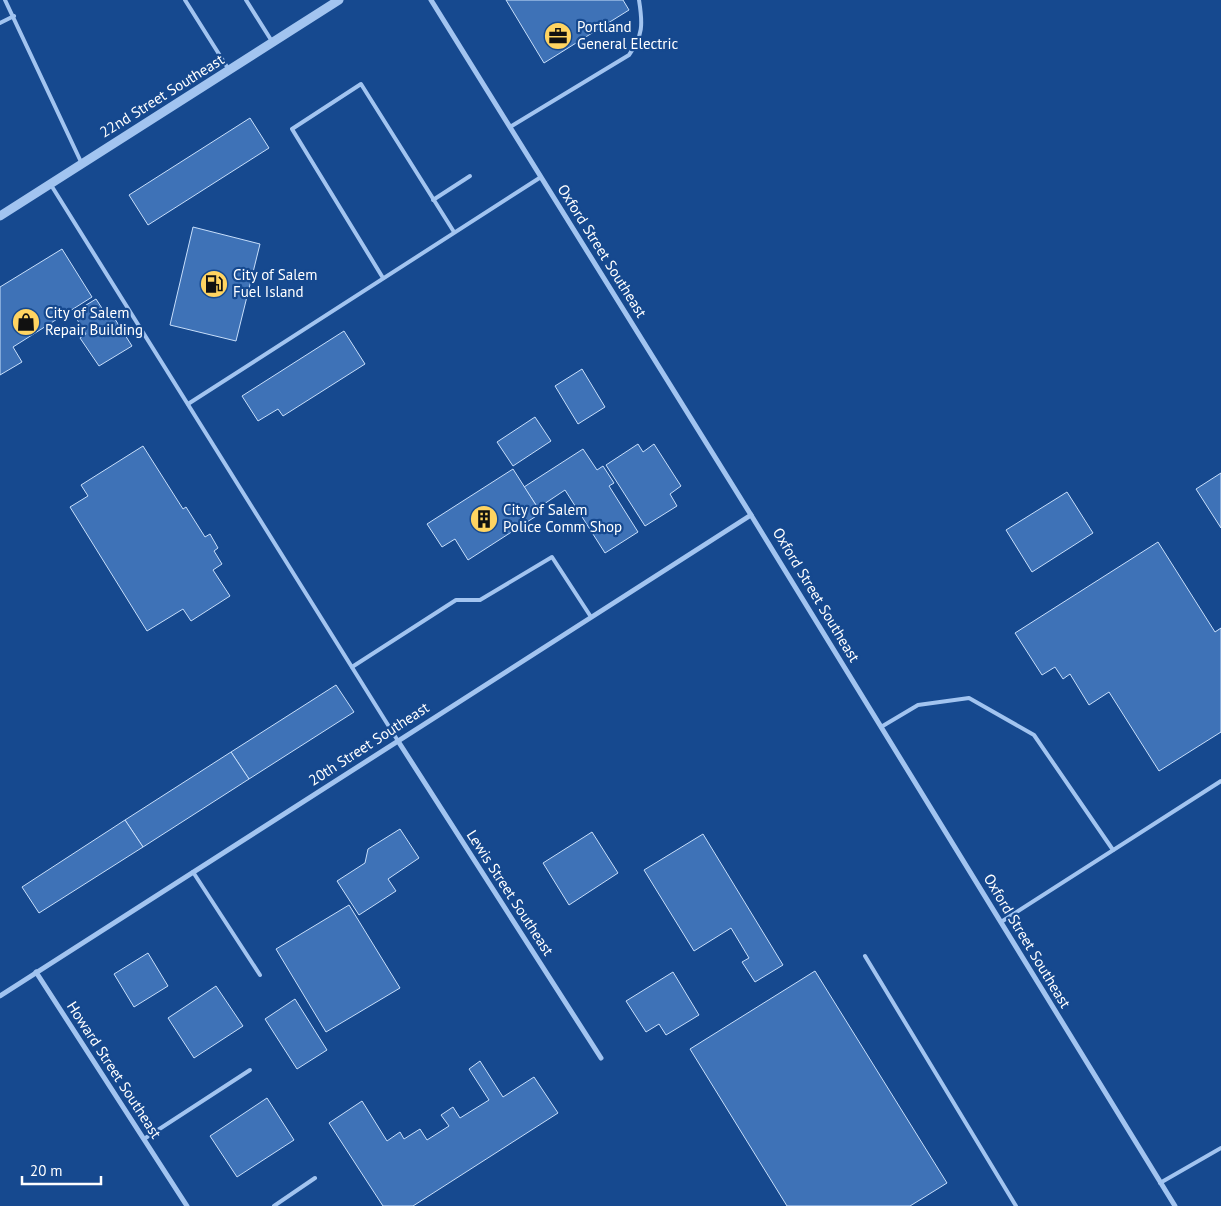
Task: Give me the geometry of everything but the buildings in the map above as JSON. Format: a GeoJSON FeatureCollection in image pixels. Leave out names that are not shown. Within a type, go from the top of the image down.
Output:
{"type":"FeatureCollection","features":[{"type":"Feature","properties":{"kind":"street","name":"22nd Street Southeast"},"geometry":{"type":"LineString","coordinates":[[0,216],[338,0]]}},
{"type":"Feature","properties":{"kind":"street","name":"Oxford Street Southeast"},"geometry":{"type":"LineString","coordinates":[[431,0],[752,515],[1174,1206]]}},
{"type":"Feature","properties":{"kind":"street","name":"20th Street Southeast"},"geometry":{"type":"LineString","coordinates":[[0,996],[752,515]]}},
{"type":"Feature","properties":{"kind":"street","name":"Lewis Street Southeast"},"geometry":{"type":"LineString","coordinates":[[398,741],[601,1058]]}},
{"type":"Feature","properties":{"kind":"street","name":"Howard Street Southeast"},"geometry":{"type":"LineString","coordinates":[[36,972],[187,1206]]}},
{"type":"Feature","properties":{"kind":"lane"},"geometry":{"type":"LineString","coordinates":[[5,0],[82,164]]}},
{"type":"Feature","properties":{"kind":"lane"},"geometry":{"type":"LineString","coordinates":[[185,0],[229,70]]}},
{"type":"Feature","properties":{"kind":"lane"},"geometry":{"type":"LineString","coordinates":[[246,0],[272,43]]}},
{"type":"Feature","properties":{"kind":"lane"},"geometry":{"type":"LineString","coordinates":[[510,127],[629,55],[640,40],[642,20],[639,0]]}},
{"type":"Feature","properties":{"kind":"lane"},"geometry":{"type":"LineString","coordinates":[[0,23],[14,16]]}},
{"type":"Feature","properties":{"kind":"lane"},"geometry":{"type":"LineString","coordinates":[[383,278],[292,129],[361,84],[454,232]]}},
{"type":"Feature","properties":{"kind":"lane"},"geometry":{"type":"LineString","coordinates":[[433,200],[470,176]]}},
{"type":"Feature","properties":{"kind":"lane"},"geometry":{"type":"LineString","coordinates":[[188,404],[541,177]]}},
{"type":"Feature","properties":{"kind":"lane"},"geometry":{"type":"LineString","coordinates":[[50,184],[398,741]]}},
{"type":"Feature","properties":{"kind":"lane"},"geometry":{"type":"LineString","coordinates":[[352,667],[456,600],[480,600],[552,557],[591,617]]}},
{"type":"Feature","properties":{"kind":"lane"},"geometry":{"type":"LineString","coordinates":[[882,727],[918,705],[969,698],[1034,735],[1113,850]]}},
{"type":"Feature","properties":{"kind":"lane"},"geometry":{"type":"LineString","coordinates":[[1001,922],[1221,781]]}},
{"type":"Feature","properties":{"kind":"lane"},"geometry":{"type":"LineString","coordinates":[[193,872],[260,975]]}},
{"type":"Feature","properties":{"kind":"lane"},"geometry":{"type":"LineString","coordinates":[[865,956],[1016,1206]]}},
{"type":"Feature","properties":{"kind":"lane"},"geometry":{"type":"LineString","coordinates":[[144,1139],[250,1070]]}},
{"type":"Feature","properties":{"kind":"lane"},"geometry":{"type":"LineString","coordinates":[[1160,1182],[1221,1148]]}},
{"type":"Feature","properties":{"kind":"lane"},"geometry":{"type":"LineString","coordinates":[[274,1206],[315,1178]]}},
{"type":"Feature","properties":{"kind":"place","name":"Portland General Electric"},"geometry":{"type":"Point","coordinates":[558,36]}},
{"type":"Feature","properties":{"kind":"place","name":"City of Salem Fuel Island"},"geometry":{"type":"Point","coordinates":[214,284]}},
{"type":"Feature","properties":{"kind":"place","name":"City of Salem Repair Building"},"geometry":{"type":"Point","coordinates":[26,322]}},
{"type":"Feature","properties":{"kind":"place","name":"City of Salem Police Comm Shop"},"geometry":{"type":"Point","coordinates":[484,519]}}]}
